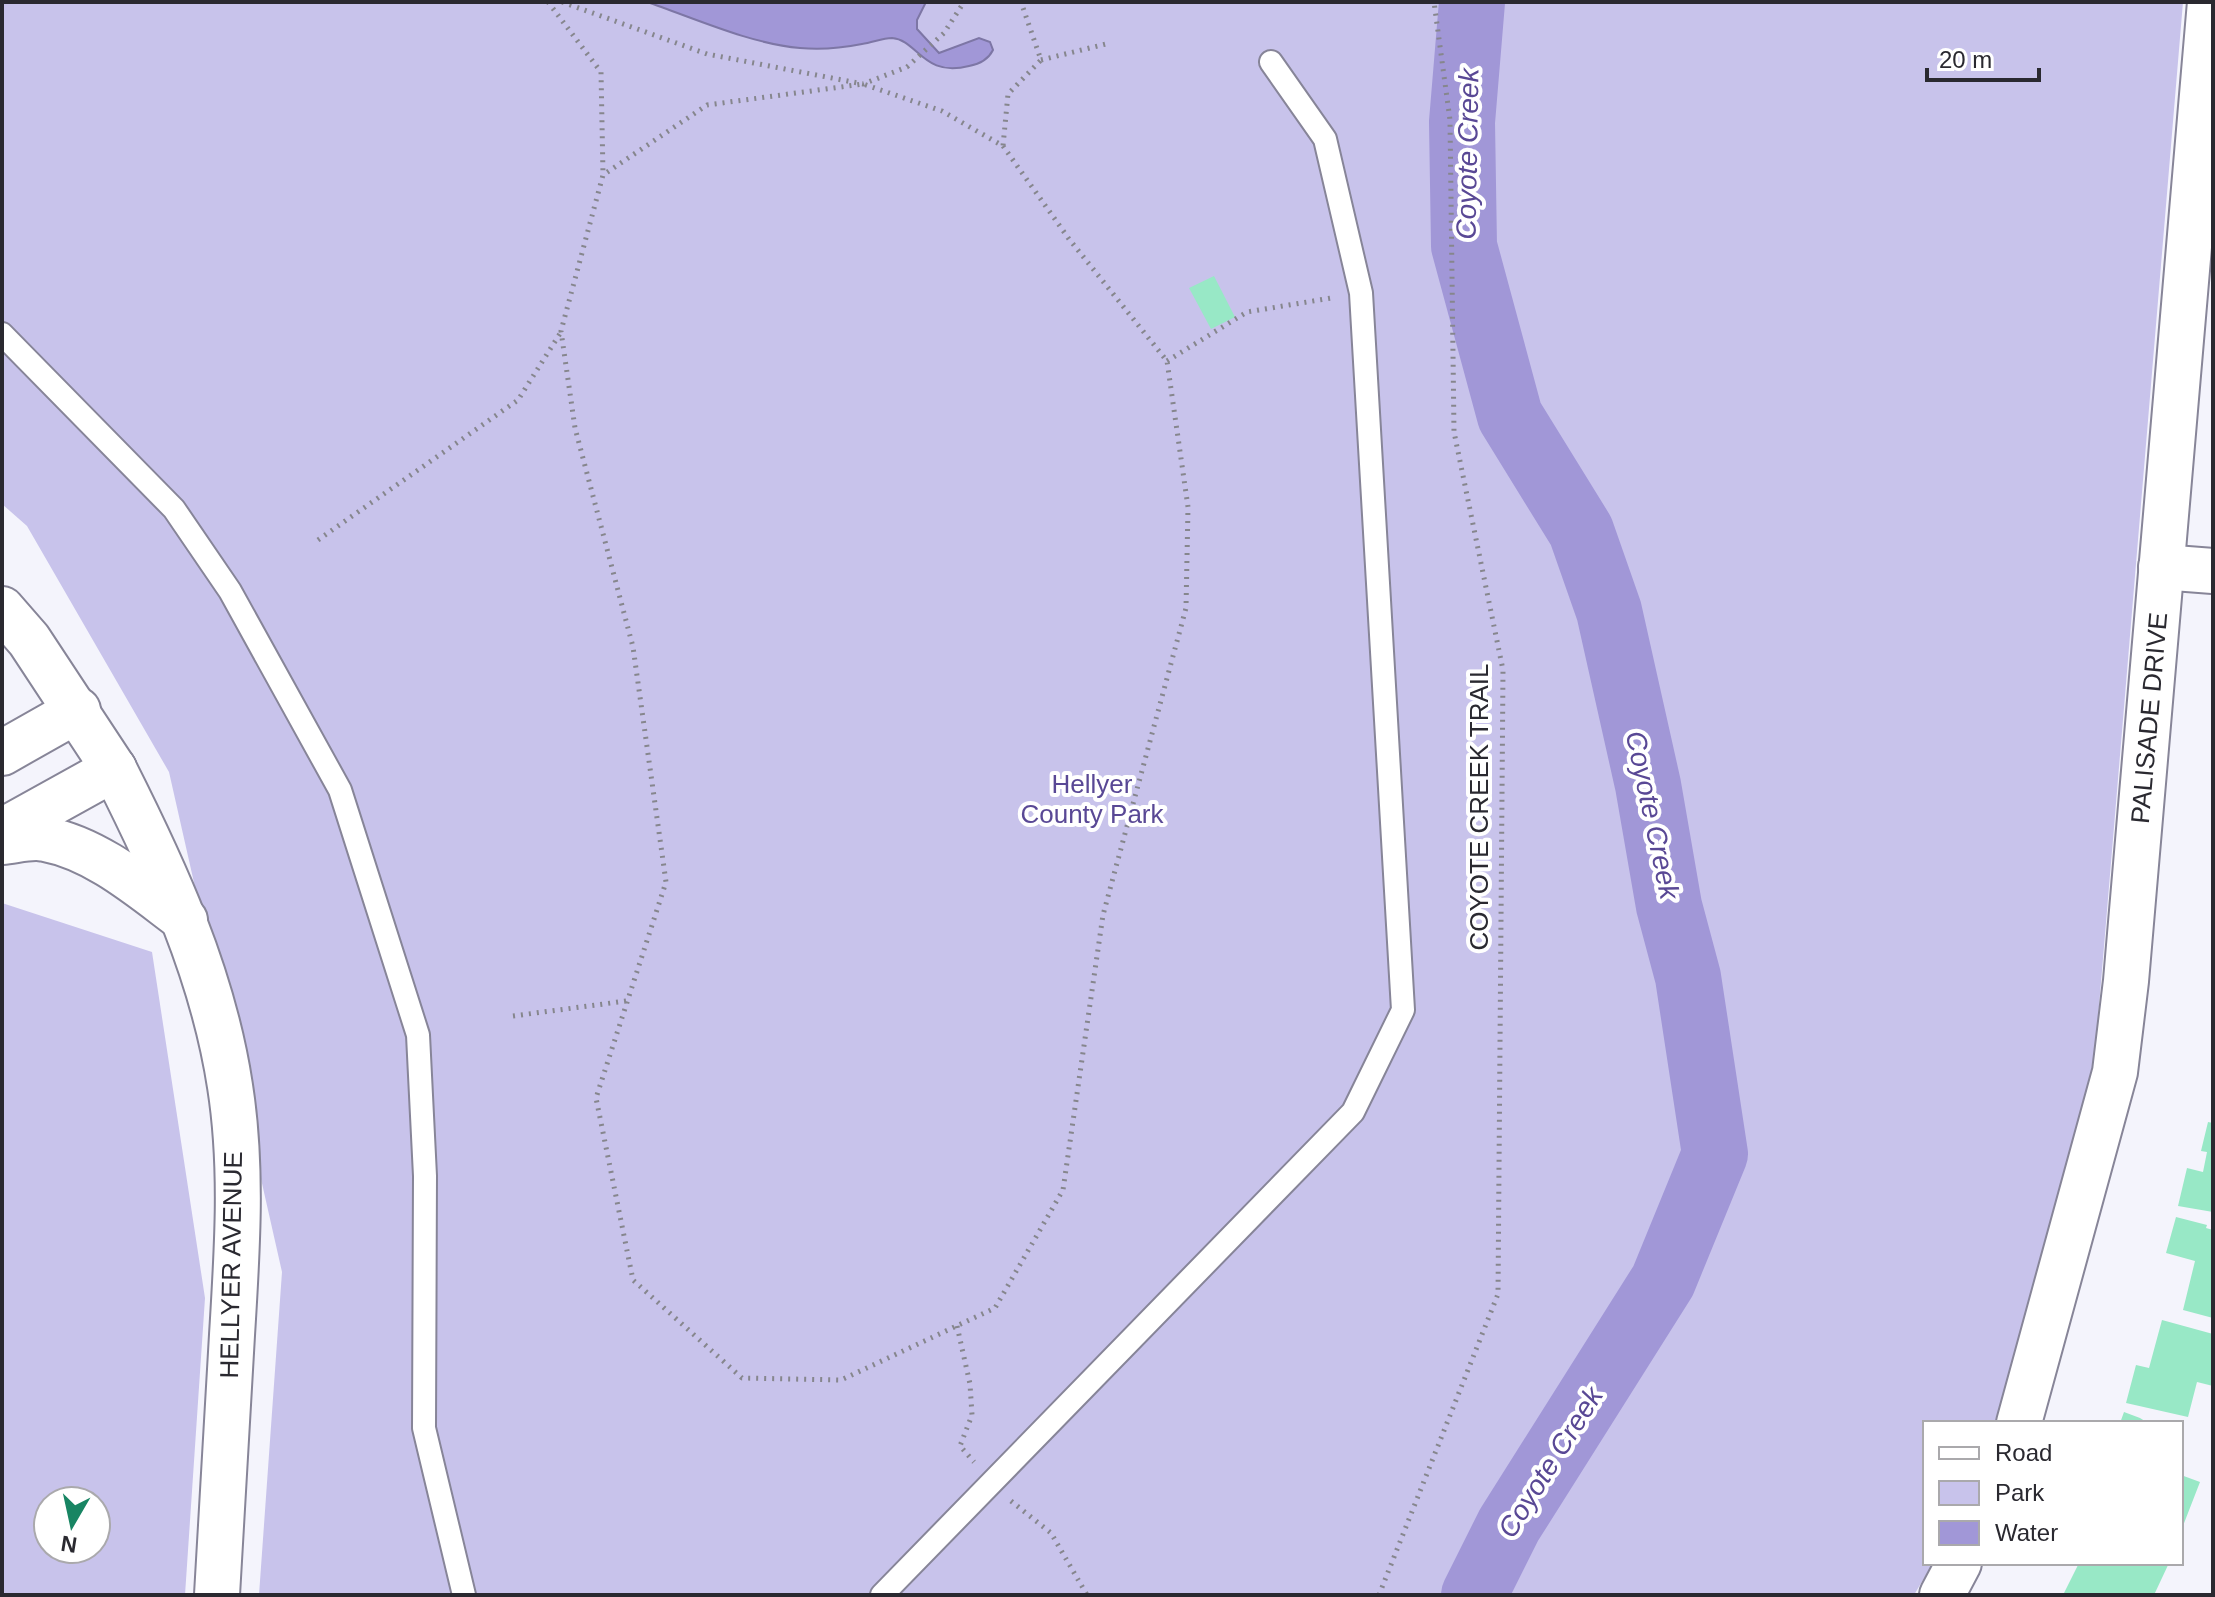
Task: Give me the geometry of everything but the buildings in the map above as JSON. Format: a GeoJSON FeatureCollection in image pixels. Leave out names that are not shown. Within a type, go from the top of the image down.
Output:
{"type":"FeatureCollection","features":[{"type":"Feature","properties":{"kind":"main road","name":"PALISADE DRIVE"},"geometry":{"type":"LineString","coordinates":[[2020,1421],[2115,1072],[2126,981],[2210,2]]}},
{"type":"Feature","properties":{"kind":"main road"},"geometry":{"type":"LineString","coordinates":[[2161,567],[2213,571]]}},
{"type":"Feature","properties":{"kind":"main road","name":"HELLYER AVENUE"},"geometry":{"type":"LineString","coordinates":[[2,609],[78,710],[114,769],[185,920],[198,958],[230,1086],[238,1187],[217,1595]]}},
{"type":"Feature","properties":{"kind":"main road"},"geometry":{"type":"LineString","coordinates":[[2,753],[78,710]]}},
{"type":"Feature","properties":{"kind":"main road"},"geometry":{"type":"LineString","coordinates":[[2,831],[114,769]]}},
{"type":"Feature","properties":{"kind":"main road"},"geometry":{"type":"LineString","coordinates":[[2,842],[43,838],[77,849],[118,871],[185,920]]}},
{"type":"Feature","properties":{"kind":"main road"},"geometry":{"type":"LineString","coordinates":[[1942,1595],[1958,1565]]}},
{"type":"Feature","properties":{"kind":"lane"},"geometry":{"type":"LineString","coordinates":[[882,1595],[1353,1112],[1403,1010],[1361,293],[1325,139],[1271,62]]}},
{"type":"Feature","properties":{"kind":"lane"},"geometry":{"type":"LineString","coordinates":[[2,334],[174,509],[230,591],[340,790],[418,1035],[425,1176],[424,1428],[469,1594]]}},
{"type":"Feature","properties":{"kind":"path"},"geometry":{"type":"LineString","coordinates":[[318,540],[518,400],[561,331],[603,175],[601,72],[548,2]]}},
{"type":"Feature","properties":{"kind":"path"},"geometry":{"type":"LineString","coordinates":[[561,331],[575,428],[633,647],[666,882],[596,1098],[633,1280],[742,1378],[841,1380],[995,1308],[1063,1190],[1103,915],[1186,608],[1188,507],[1167,361],[1069,239],[1003,146],[942,111],[863,84],[707,54],[562,2]]}},
{"type":"Feature","properties":{"kind":"path"},"geometry":{"type":"LineString","coordinates":[[603,175],[707,105],[863,84],[907,67],[944,33],[964,2]]}},
{"type":"Feature","properties":{"kind":"path"},"geometry":{"type":"LineString","coordinates":[[1021,2],[1041,60]]}},
{"type":"Feature","properties":{"kind":"path","name":"COYOTE CREEK TRAIL"},"geometry":{"type":"LineString","coordinates":[[1379,1595],[1498,1294],[1503,670],[1454,432],[1450,120],[1434,2]]}},
{"type":"Feature","properties":{"kind":"path"},"geometry":{"type":"LineString","coordinates":[[1003,146],[1008,94],[1041,60],[1110,43]]}},
{"type":"Feature","properties":{"kind":"path"},"geometry":{"type":"LineString","coordinates":[[1167,361],[1247,312],[1361,293]]}},
{"type":"Feature","properties":{"kind":"path"},"geometry":{"type":"LineString","coordinates":[[513,1016],[626,1001]]}},
{"type":"Feature","properties":{"kind":"path"},"geometry":{"type":"LineString","coordinates":[[957,1326],[970,1384],[972,1415],[960,1446],[1027,1516],[1051,1533],[1087,1595]]}},
{"type":"Feature","properties":{"kind":"green space","name":"Hellyer County Park"},"geometry":{"type":"Polygon","coordinates":[[[2,2],[2183,2],[2094,1066],[2012,1375],[1996,1421],[1923,1421],[1923,1565],[1932,1565],[1914,1595],[259,1595],[282,1272],[169,772],[27,526],[2,504],[2,2]]]}},
{"type":"Feature","properties":{"kind":"green space"},"geometry":{"type":"Polygon","coordinates":[[[2,903],[152,952],[205,1298],[185,1595],[2,1595],[2,903]]]}},
{"type":"Feature","properties":{"kind":"water"},"geometry":{"type":"Polygon","coordinates":[[[647,2],[926,2],[917,20],[917,29],[939,53],[979,38],[990,42],[993,50],[980,63],[954,68],[931,63],[909,45],[892,38],[831,48],[781,46],[742,36],[647,2]]]}},
{"type":"Feature","properties":{"kind":"waterway","name":"Coyote Creek"},"geometry":{"type":"LineString","coordinates":[[1472,2],[1462,122],[1464,246],[1510,416],[1581,531],[1609,611],[1648,785],[1669,906],[1688,977],[1715,1154],[1663,1281],[1509,1525],[1474,1595]]}}]}
